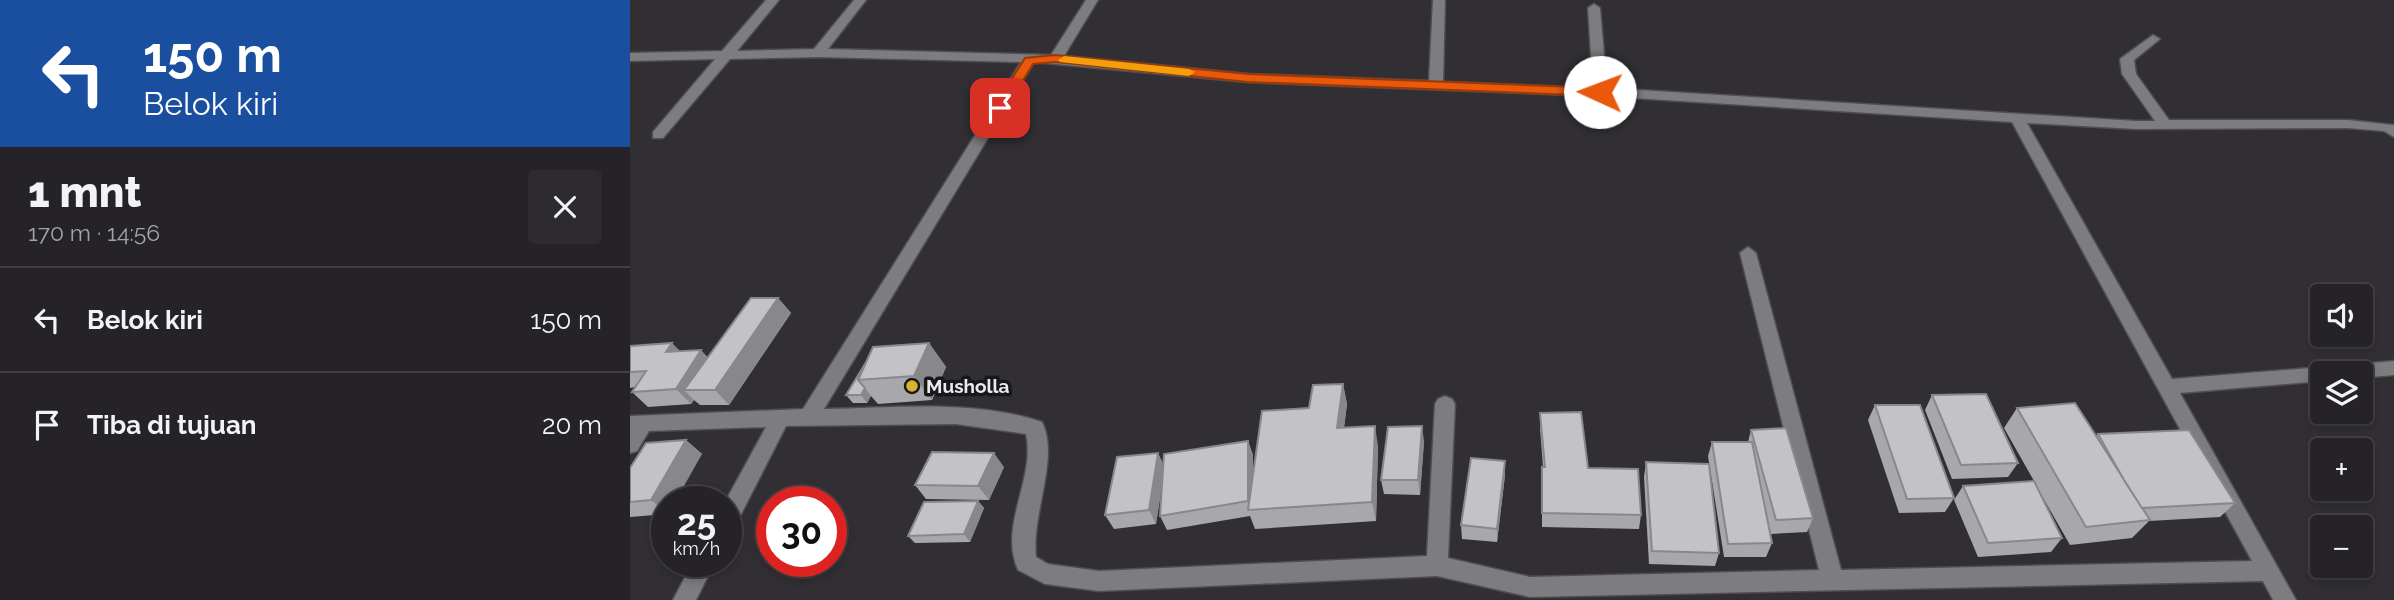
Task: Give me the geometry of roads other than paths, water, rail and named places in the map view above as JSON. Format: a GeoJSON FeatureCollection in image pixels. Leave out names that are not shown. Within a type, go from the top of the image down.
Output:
{"type":"FeatureCollection","features":[{"type":"Feature","properties":{"kind":"street"},"geometry":{"type":"LineString","coordinates":[[658,135],[773,0]]}},
{"type":"Feature","properties":{"kind":"street"},"geometry":{"type":"LineString","coordinates":[[818,53],[860,0]]}},
{"type":"Feature","properties":{"kind":"street"},"geometry":{"type":"LineString","coordinates":[[1055,59],[1092,0]]}},
{"type":"Feature","properties":{"kind":"street"},"geometry":{"type":"LineString","coordinates":[[1436,86],[1439,0]]}},
{"type":"Feature","properties":{"kind":"street"},"geometry":{"type":"LineString","coordinates":[[1594,8],[1600,92]]}},
{"type":"Feature","properties":{"kind":"street"},"geometry":{"type":"LineString","coordinates":[[2153,39],[2130,54],[2127,59],[2129,74],[2165,125]]}},
{"type":"Feature","properties":{"kind":"street"},"geometry":{"type":"LineString","coordinates":[[630,57],[818,53],[1055,59],[1248,78],[1600,92],[2165,125],[2348,124],[2388,127],[2394,133]]}},
{"type":"Feature","properties":{"kind":"street"},"geometry":{"type":"LineString","coordinates":[[809,417],[1029,60]]}},
{"type":"Feature","properties":{"kind":"street"},"geometry":{"type":"LineString","coordinates":[[2017,118],[2285,600]]}},
{"type":"Feature","properties":{"kind":"street"},"geometry":{"type":"LineString","coordinates":[[1748,253],[1833,581]]}},
{"type":"Feature","properties":{"kind":"street"},"geometry":{"type":"LineString","coordinates":[[2373,370],[2394,368]]}},
{"type":"Feature","properties":{"kind":"street"},"geometry":{"type":"LineString","coordinates":[[2167,387],[2310,375]]}},
{"type":"Feature","properties":{"kind":"street"},"geometry":{"type":"LineString","coordinates":[[1437,566],[1445,404]]}},
{"type":"Feature","properties":{"kind":"street"},"geometry":{"type":"LineString","coordinates":[[630,445],[637,424],[809,417],[944,417],[1016,421],[1034,428],[1040,442],[1038,463],[1026,512],[1023,547],[1026,563],[1045,574],[1099,581],[1437,566],[1530,587],[2269,571]]}},
{"type":"Feature","properties":{"kind":"street"},"geometry":{"type":"LineString","coordinates":[[742,491],[780,419]]}},
{"type":"Feature","properties":{"kind":"street"},"geometry":{"type":"LineString","coordinates":[[684,600],[696,577]]}},
{"type":"Feature","properties":{"kind":"place","name":"Musholla"},"geometry":{"type":"Point","coordinates":[912,386]}}]}
